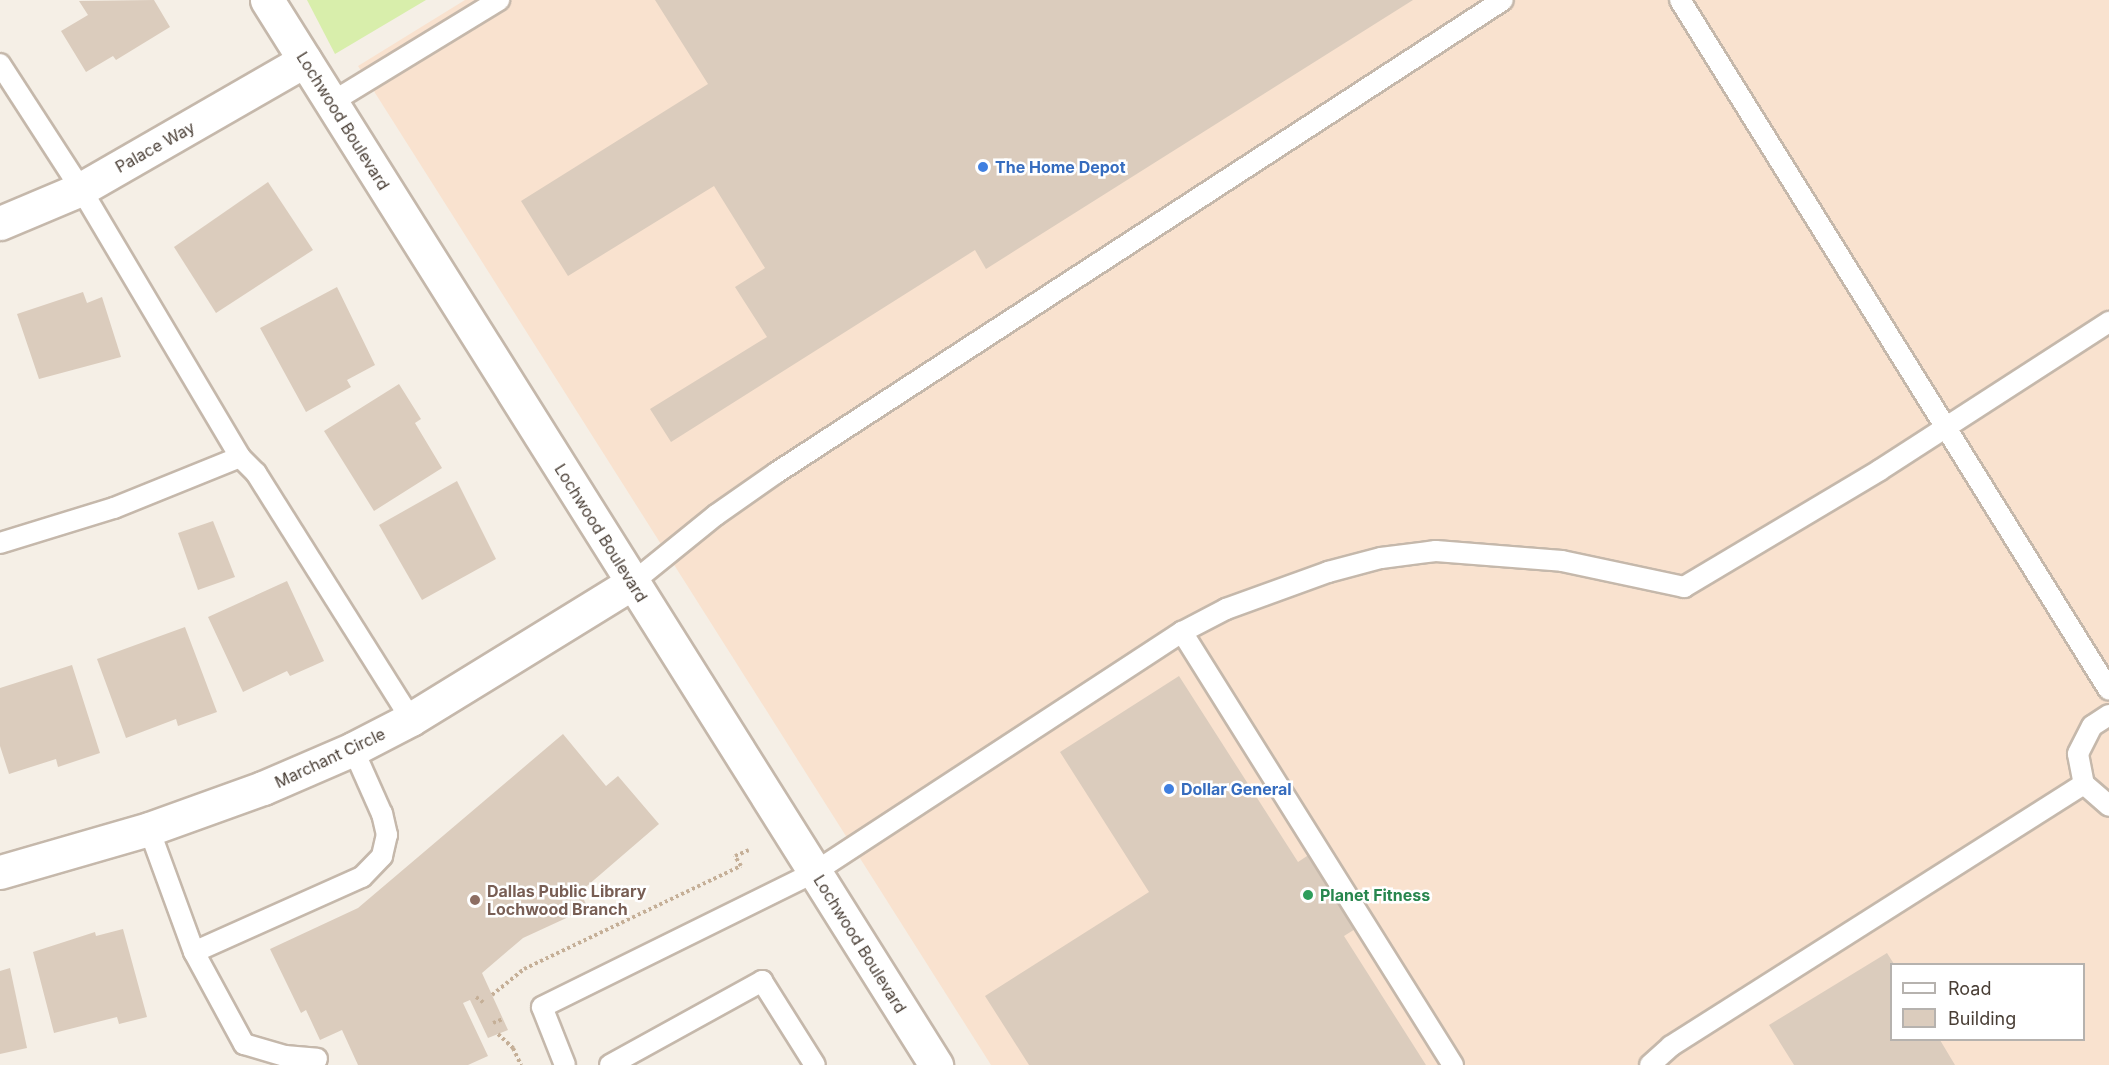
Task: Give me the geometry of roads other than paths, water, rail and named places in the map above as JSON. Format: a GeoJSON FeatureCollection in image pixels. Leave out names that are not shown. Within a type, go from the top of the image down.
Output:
{"type":"FeatureCollection","features":[{"type":"Feature","properties":{"kind":"street","name":"Lochwood Boulevard"},"geometry":{"type":"LineString","coordinates":[[267,0],[936,1065]]}},
{"type":"Feature","properties":{"kind":"street","name":"Palace Way"},"geometry":{"type":"LineString","coordinates":[[0,223],[81,189],[305,60]]}},
{"type":"Feature","properties":{"kind":"street","name":"Marchant Circle"},"geometry":{"type":"LineString","coordinates":[[0,872],[148,829],[263,788],[352,749],[411,719],[632,583]]}},
{"type":"Feature","properties":{"kind":"lane"},"geometry":{"type":"LineString","coordinates":[[332,102],[499,0]]}},
{"type":"Feature","properties":{"kind":"lane"},"geometry":{"type":"LineString","coordinates":[[632,583],[716,514],[776,473],[1503,0]]}},
{"type":"Feature","properties":{"kind":"lane"},"geometry":{"type":"LineString","coordinates":[[1680,0],[2109,690]]}},
{"type":"Feature","properties":{"kind":"lane"},"geometry":{"type":"LineString","coordinates":[[0,64],[81,189],[240,457],[256,473],[411,719]]}},
{"type":"Feature","properties":{"kind":"lane"},"geometry":{"type":"LineString","coordinates":[[565,1065],[542,1007],[815,872],[1182,632],[1226,609],[1328,572],[1381,558],[1436,551],[1562,561],[1684,587],[1792,525],[2109,322]]}},
{"type":"Feature","properties":{"kind":"lane"},"geometry":{"type":"LineString","coordinates":[[0,543],[114,508],[240,457]]}},
{"type":"Feature","properties":{"kind":"lane"},"geometry":{"type":"LineString","coordinates":[[1182,632],[1453,1065]]}},
{"type":"Feature","properties":{"kind":"lane"},"geometry":{"type":"LineString","coordinates":[[2109,715],[2092,726],[2082,739],[2078,754],[2084,784],[2109,806]]}},
{"type":"Feature","properties":{"kind":"lane"},"geometry":{"type":"LineString","coordinates":[[194,952],[362,877],[382,856],[387,836],[382,814],[352,749]]}},
{"type":"Feature","properties":{"kind":"lane"},"geometry":{"type":"LineString","coordinates":[[1650,1065],[1671,1046],[2084,784]]}},
{"type":"Feature","properties":{"kind":"lane"},"geometry":{"type":"LineString","coordinates":[[148,829],[194,952],[244,1044],[285,1056],[317,1059]]}},
{"type":"Feature","properties":{"kind":"lane"},"geometry":{"type":"LineString","coordinates":[[610,1065],[762,981],[815,1065]]}},
{"type":"Feature","properties":{"kind":"place","name":"The Home Depot"},"geometry":{"type":"Point","coordinates":[983,167]}},
{"type":"Feature","properties":{"kind":"place","name":"Dollar General"},"geometry":{"type":"Point","coordinates":[1169,789]}},
{"type":"Feature","properties":{"kind":"place","name":"Planet Fitness"},"geometry":{"type":"Point","coordinates":[1308,895]}},
{"type":"Feature","properties":{"kind":"place","name":"Dallas Public Library Lochwood Branch"},"geometry":{"type":"Point","coordinates":[475,900]}}]}
